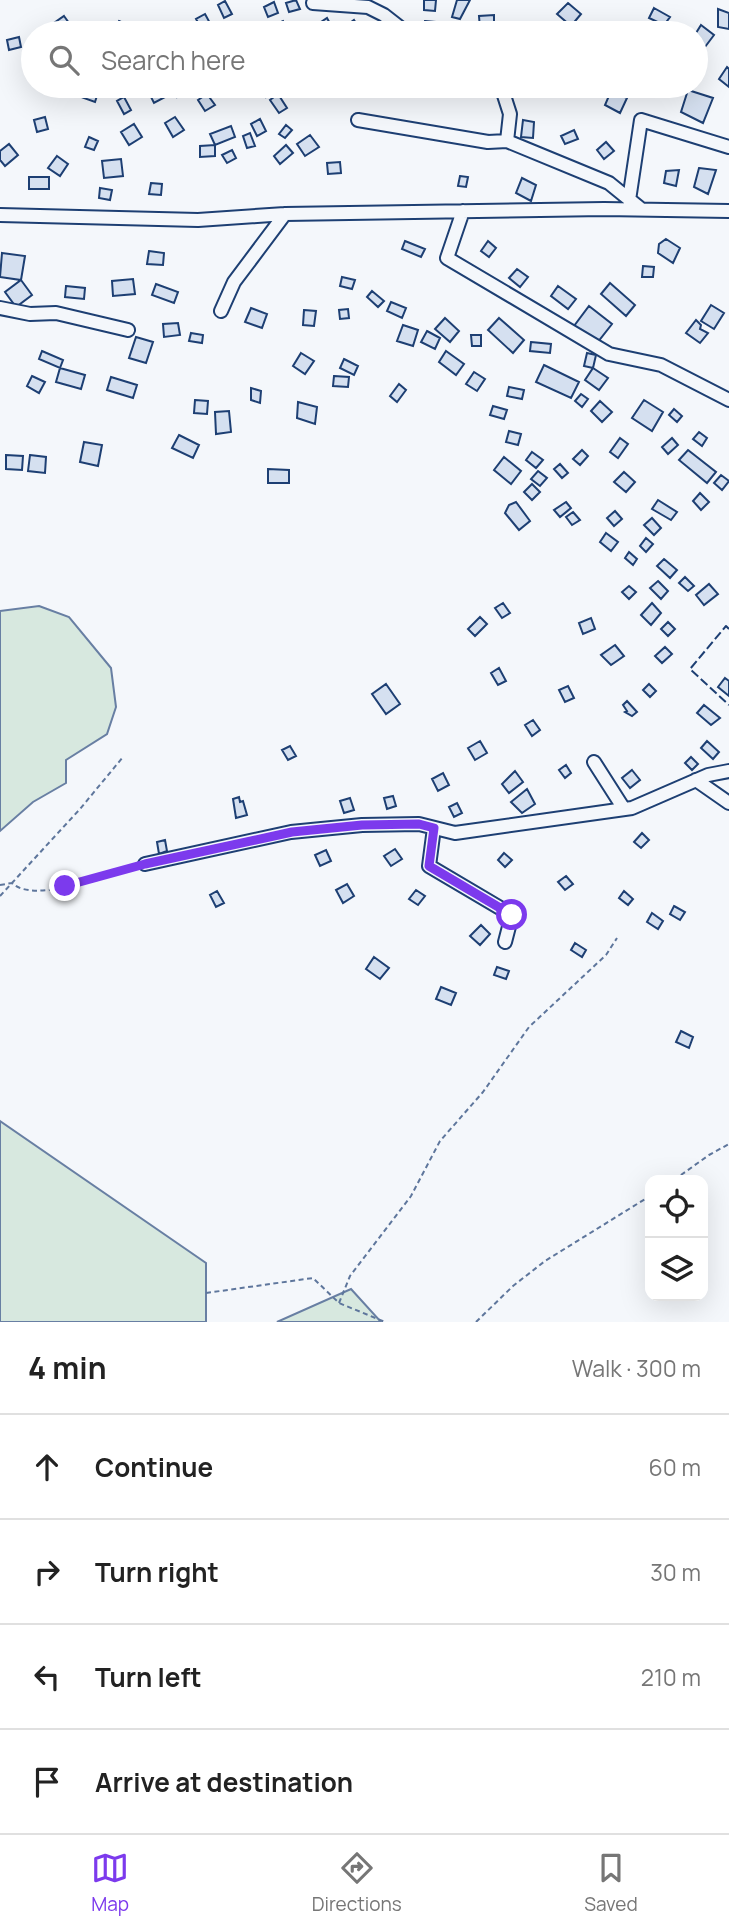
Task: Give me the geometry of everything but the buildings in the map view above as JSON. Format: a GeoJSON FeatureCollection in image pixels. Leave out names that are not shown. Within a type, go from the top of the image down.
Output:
{"type":"FeatureCollection","features":[{"type":"Feature","properties":{"kind":"street"},"geometry":{"type":"LineString","coordinates":[[313,3],[368,7],[392,21]]}},
{"type":"Feature","properties":{"kind":"street"},"geometry":{"type":"LineString","coordinates":[[505,98],[510,114],[507,141]]}},
{"type":"Feature","properties":{"kind":"street"},"geometry":{"type":"LineString","coordinates":[[358,120],[488,142],[507,141],[609,183],[640,209]]}},
{"type":"Feature","properties":{"kind":"street"},"geometry":{"type":"LineString","coordinates":[[629,200],[641,120],[729,146]]}},
{"type":"Feature","properties":{"kind":"street"},"geometry":{"type":"LineString","coordinates":[[0,215],[198,220],[285,214],[640,209],[729,211]]}},
{"type":"Feature","properties":{"kind":"street"},"geometry":{"type":"LineString","coordinates":[[463,211],[447,258],[609,354],[661,365],[729,400]]}},
{"type":"Feature","properties":{"kind":"street"},"geometry":{"type":"LineString","coordinates":[[221,311],[234,282],[285,214]]}},
{"type":"Feature","properties":{"kind":"street"},"geometry":{"type":"LineString","coordinates":[[0,308],[30,314],[56,313],[128,330]]}},
{"type":"Feature","properties":{"kind":"street"},"geometry":{"type":"LineString","coordinates":[[594,762],[624,809]]}},
{"type":"Feature","properties":{"kind":"street"},"geometry":{"type":"LineString","coordinates":[[145,864],[292,832],[362,825],[419,824],[456,833],[632,808],[696,780],[729,771]]}},
{"type":"Feature","properties":{"kind":"street"},"geometry":{"type":"LineString","coordinates":[[696,780],[729,803]]}},
{"type":"Feature","properties":{"kind":"street"},"geometry":{"type":"LineString","coordinates":[[434,828],[429,866],[512,915],[505,942]]}},
{"type":"Feature","properties":{"kind":"path"},"geometry":{"type":"LineString","coordinates":[[0,896],[80,809],[123,757]]}},
{"type":"Feature","properties":{"kind":"path"},"geometry":{"type":"LineString","coordinates":[[0,885],[12,883],[18,888],[39,891],[104,877],[145,864]]}},
{"type":"Feature","properties":{"kind":"path"},"geometry":{"type":"LineString","coordinates":[[339,1303],[350,1276],[411,1196],[440,1141],[489,1084],[529,1027],[606,954],[617,938]]}},
{"type":"Feature","properties":{"kind":"path"},"geometry":{"type":"LineString","coordinates":[[681,1175],[729,1144]]}},
{"type":"Feature","properties":{"kind":"path"},"geometry":{"type":"LineString","coordinates":[[476,1322],[513,1286],[545,1261],[645,1199]]}},
{"type":"Feature","properties":{"kind":"path"},"geometry":{"type":"LineString","coordinates":[[206,1293],[313,1278],[339,1303],[385,1322]]}},
{"type":"Feature","properties":{"kind":"shaded area"},"geometry":{"type":"Polygon","coordinates":[[[39,606],[69,617],[111,668],[116,707],[107,734],[66,760],[66,783],[33,802],[0,831],[0,611],[39,606]]]}},
{"type":"Feature","properties":{"kind":"shaded area"},"geometry":{"type":"Polygon","coordinates":[[[0,1121],[206,1263],[206,1322],[0,1322],[0,1121]]]}},
{"type":"Feature","properties":{"kind":"shaded area"},"geometry":{"type":"Polygon","coordinates":[[[351,1289],[381,1322],[277,1322],[351,1289]]]}},
{"type":"Feature","properties":{"kind":"fence"},"geometry":{"type":"LineString","coordinates":[[729,629],[726,626],[690,669],[729,705]]}},
{"type":"Feature","properties":{"kind":"route"},"geometry":{"type":"LineString","coordinates":[[65,886],[245,840],[362,825],[419,824],[434,828],[429,866],[512,915]]}}]}
